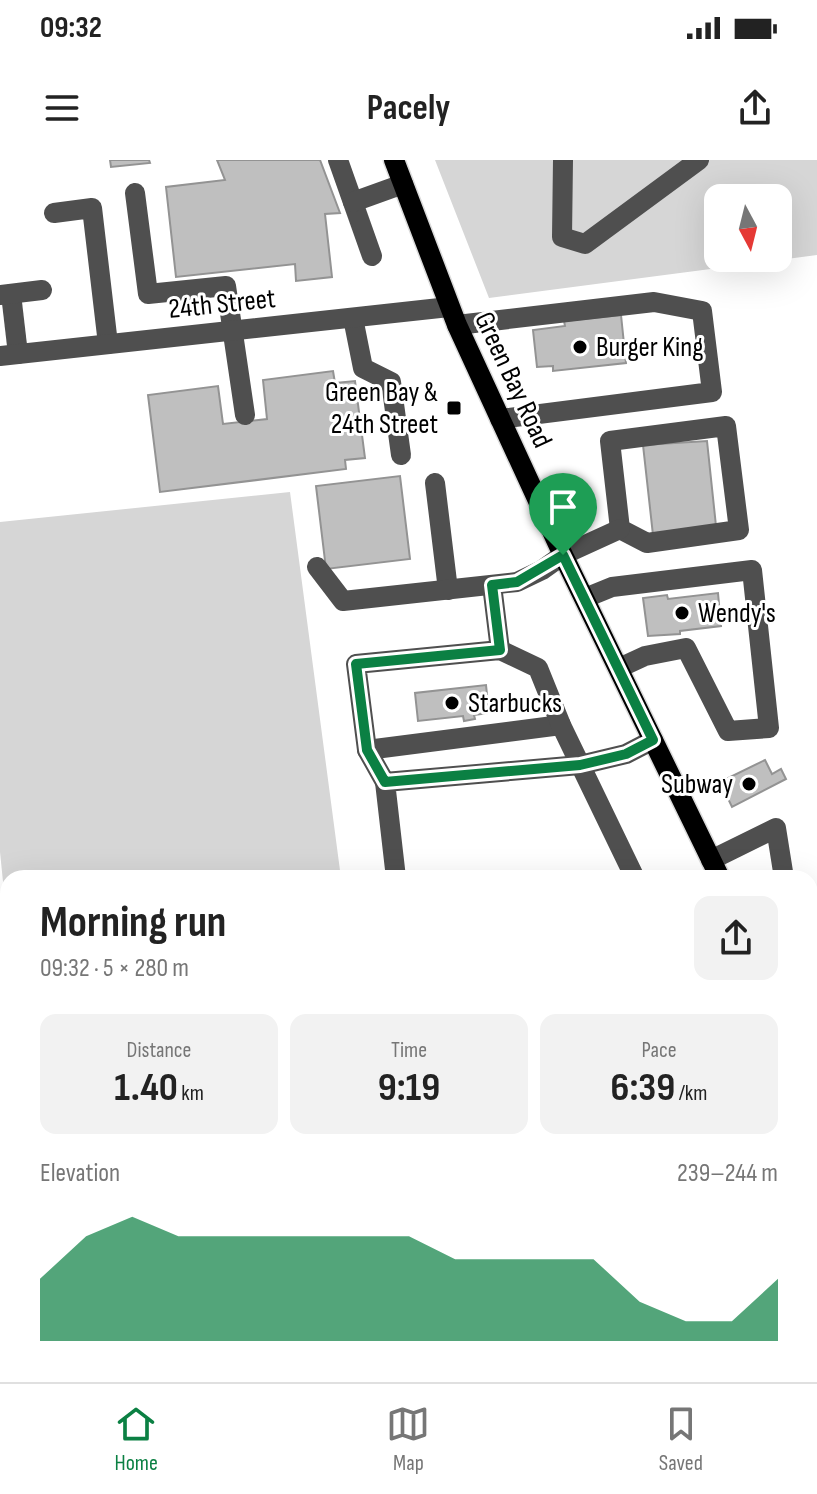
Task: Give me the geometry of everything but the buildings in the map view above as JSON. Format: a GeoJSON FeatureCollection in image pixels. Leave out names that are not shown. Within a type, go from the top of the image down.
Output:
{"type":"FeatureCollection","features":[{"type":"Feature","properties":{"kind":"main road","name":"Green Bay Road"},"geometry":{"type":"LineString","coordinates":[[394,160],[453,316],[563,555],[716,869]]}},
{"type":"Feature","properties":{"kind":"street"},"geometry":{"type":"LineString","coordinates":[[338,160],[372,256]]}},
{"type":"Feature","properties":{"kind":"street"},"geometry":{"type":"LineString","coordinates":[[563,160],[562,237],[585,244],[699,160]]}},
{"type":"Feature","properties":{"kind":"street"},"geometry":{"type":"LineString","coordinates":[[353,202],[403,184]]}},
{"type":"Feature","properties":{"kind":"street"},"geometry":{"type":"LineString","coordinates":[[135,193],[148,294],[226,286],[245,415]]}},
{"type":"Feature","properties":{"kind":"street"},"geometry":{"type":"LineString","coordinates":[[54,213],[92,208],[108,344]]}},
{"type":"Feature","properties":{"kind":"street"},"geometry":{"type":"LineString","coordinates":[[9,355],[6,294],[42,290]]}},
{"type":"Feature","properties":{"kind":"street","name":"24th Street"},"geometry":{"type":"LineString","coordinates":[[9,355],[353,318],[453,316],[654,302],[702,311],[712,392],[500,419]]}},
{"type":"Feature","properties":{"kind":"street"},"geometry":{"type":"LineString","coordinates":[[353,318],[363,368],[391,382],[401,455]]}},
{"type":"Feature","properties":{"kind":"street"},"geometry":{"type":"LineString","coordinates":[[726,426],[739,530],[647,543],[620,529],[610,441],[726,426]]}},
{"type":"Feature","properties":{"kind":"street"},"geometry":{"type":"LineString","coordinates":[[435,483],[448,590]]}},
{"type":"Feature","properties":{"kind":"street"},"geometry":{"type":"LineString","coordinates":[[317,567],[343,601],[517,582],[563,555],[620,529]]}},
{"type":"Feature","properties":{"kind":"street"},"geometry":{"type":"LineString","coordinates":[[585,598],[612,587],[752,570],[769,728],[728,731],[686,648],[645,656],[619,668]]}},
{"type":"Feature","properties":{"kind":"street"},"geometry":{"type":"LineString","coordinates":[[492,585],[500,650]]}},
{"type":"Feature","properties":{"kind":"street"},"geometry":{"type":"LineString","coordinates":[[395,870],[385,782],[367,750],[356,664],[500,650],[538,668],[628,870]]}},
{"type":"Feature","properties":{"kind":"street"},"geometry":{"type":"LineString","coordinates":[[367,750],[561,725]]}},
{"type":"Feature","properties":{"kind":"street"},"geometry":{"type":"LineString","coordinates":[[385,782],[580,765],[626,754],[653,740]]}},
{"type":"Feature","properties":{"kind":"street"},"geometry":{"type":"LineString","coordinates":[[716,869],[776,828],[783,870]]}},
{"type":"Feature","properties":{"kind":"shaded area"},"geometry":{"type":"Polygon","coordinates":[[[435,160],[817,160],[817,255],[792,258],[792,184],[704,184],[704,270],[489,298],[435,160]]]}},
{"type":"Feature","properties":{"kind":"shaded area"},"geometry":{"type":"Polygon","coordinates":[[[290,492],[340,870],[2,870],[0,522],[290,492]]]}},
{"type":"Feature","properties":{"kind":"place","name":"Burger King"},"geometry":{"type":"Point","coordinates":[580,347]}},
{"type":"Feature","properties":{"kind":"place","name":"Green Bay & 24th Street"},"geometry":{"type":"Point","coordinates":[454,408]}},
{"type":"Feature","properties":{"kind":"place","name":"Wendy's"},"geometry":{"type":"Point","coordinates":[682,613]}},
{"type":"Feature","properties":{"kind":"place","name":"Starbucks"},"geometry":{"type":"Point","coordinates":[452,703]}},
{"type":"Feature","properties":{"kind":"place","name":"Subway"},"geometry":{"type":"Point","coordinates":[749,784]}},
{"type":"Feature","properties":{"kind":"route"},"geometry":{"type":"LineString","coordinates":[[563,555],[653,740],[626,754],[580,765],[385,782],[367,750],[356,664],[500,650],[492,585],[517,582],[563,555]]}}]}
